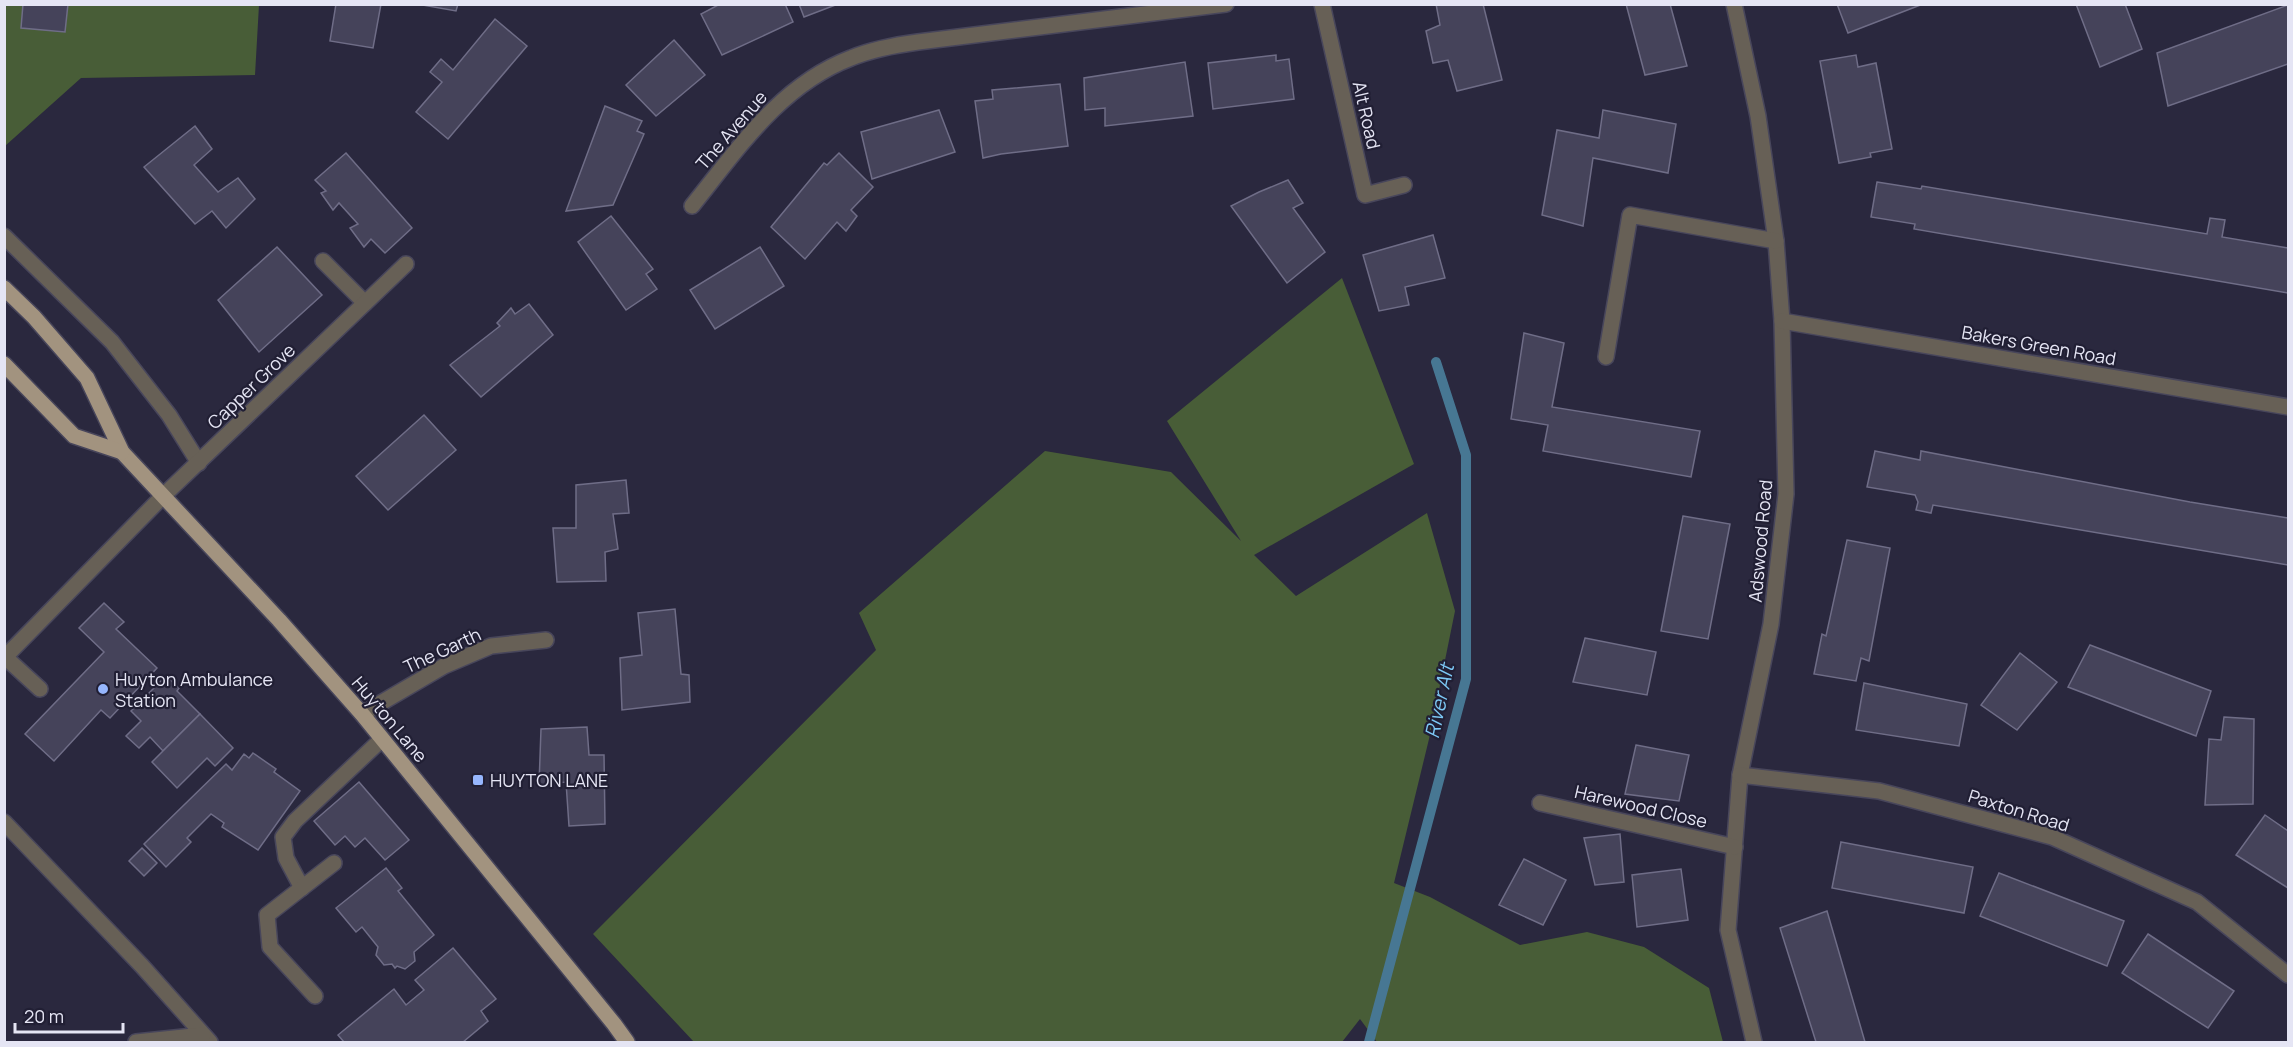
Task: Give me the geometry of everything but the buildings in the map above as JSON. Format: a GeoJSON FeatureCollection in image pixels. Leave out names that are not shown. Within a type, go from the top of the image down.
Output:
{"type":"FeatureCollection","features":[{"type":"Feature","properties":{"kind":"main road"},"geometry":{"type":"LineString","coordinates":[[4,288],[34,317],[87,378],[122,452]]}},
{"type":"Feature","properties":{"kind":"main road"},"geometry":{"type":"LineString","coordinates":[[4,364],[74,436],[122,452]]}},
{"type":"Feature","properties":{"kind":"main road","name":"Huyton Lane"},"geometry":{"type":"LineString","coordinates":[[122,452],[279,620],[362,714],[627,1042]]}},
{"type":"Feature","properties":{"kind":"main road","name":"Huyton Lane"},"geometry":{"type":"LineString","coordinates":[[614,1024],[622,1042]]}},
{"type":"Feature","properties":{"kind":"street","name":"The Avenue"},"geometry":{"type":"LineString","coordinates":[[692,206],[772,109],[830,67],[851,58],[873,50],[918,42],[1226,4]]}},
{"type":"Feature","properties":{"kind":"street","name":"Alt Road"},"geometry":{"type":"LineString","coordinates":[[1322,4],[1365,195],[1404,185]]}},
{"type":"Feature","properties":{"kind":"street","name":"Adswood Road"},"geometry":{"type":"LineString","coordinates":[[1734,4],[1758,116],[1776,241],[1782,321],[1786,494],[1771,624],[1740,776],[1728,930],[1754,1042]]}},
{"type":"Feature","properties":{"kind":"street"},"geometry":{"type":"LineString","coordinates":[[1606,357],[1630,215],[1776,241]]}},
{"type":"Feature","properties":{"kind":"street"},"geometry":{"type":"LineString","coordinates":[[4,236],[112,342],[170,415],[199,463]]}},
{"type":"Feature","properties":{"kind":"street"},"geometry":{"type":"LineString","coordinates":[[323,261],[365,303]]}},
{"type":"Feature","properties":{"kind":"street","name":"Capper Grove"},"geometry":{"type":"LineString","coordinates":[[40,689],[5,657],[163,496],[406,264]]}},
{"type":"Feature","properties":{"kind":"street","name":"Bakers Green Road"},"geometry":{"type":"LineString","coordinates":[[1782,321],[2289,407]]}},
{"type":"Feature","properties":{"kind":"street","name":"The Garth"},"geometry":{"type":"LineString","coordinates":[[362,714],[444,666],[491,646],[546,640]]}},
{"type":"Feature","properties":{"kind":"street"},"geometry":{"type":"LineString","coordinates":[[302,888],[286,858],[283,837],[296,821],[382,739]]}},
{"type":"Feature","properties":{"kind":"street","name":"Paxton Road"},"geometry":{"type":"LineString","coordinates":[[1740,776],[1879,791],[2052,837],[2197,902],[2289,975]]}},
{"type":"Feature","properties":{"kind":"street","name":"Harewood Close"},"geometry":{"type":"LineString","coordinates":[[1540,803],[1735,847]]}},
{"type":"Feature","properties":{"kind":"street"},"geometry":{"type":"LineString","coordinates":[[4,822],[142,966],[207,1039]]}},
{"type":"Feature","properties":{"kind":"street"},"geometry":{"type":"LineString","coordinates":[[315,996],[270,946],[267,915],[334,863]]}},
{"type":"Feature","properties":{"kind":"street"},"geometry":{"type":"LineString","coordinates":[[136,1042],[207,1039]]}},
{"type":"Feature","properties":{"kind":"green space"},"geometry":{"type":"Polygon","coordinates":[[[5,5],[259,5],[255,75],[81,78],[5,146],[5,5]]]}},
{"type":"Feature","properties":{"kind":"green space"},"geometry":{"type":"Polygon","coordinates":[[[1342,278],[1414,464],[1254,555],[1296,596],[1427,513],[1455,611],[1429,739],[1394,883],[1430,897],[1520,945],[1587,932],[1644,947],[1709,988],[1723,1042],[1377,1042],[1360,1019],[1342,1042],[694,1042],[593,934],[876,650],[859,613],[1045,451],[1171,472],[1241,541],[1167,421],[1342,278]]]}},
{"type":"Feature","properties":{"kind":"waterway","name":"River Alt"},"geometry":{"type":"LineString","coordinates":[[1369,1042],[1466,679],[1466,455],[1436,362]]}},
{"type":"Feature","properties":{"kind":"place","name":"Huyton Ambulance Station"},"geometry":{"type":"Point","coordinates":[103,689]}},
{"type":"Feature","properties":{"kind":"place","name":"HUYTON LANE"},"geometry":{"type":"Point","coordinates":[478,780]}}]}
